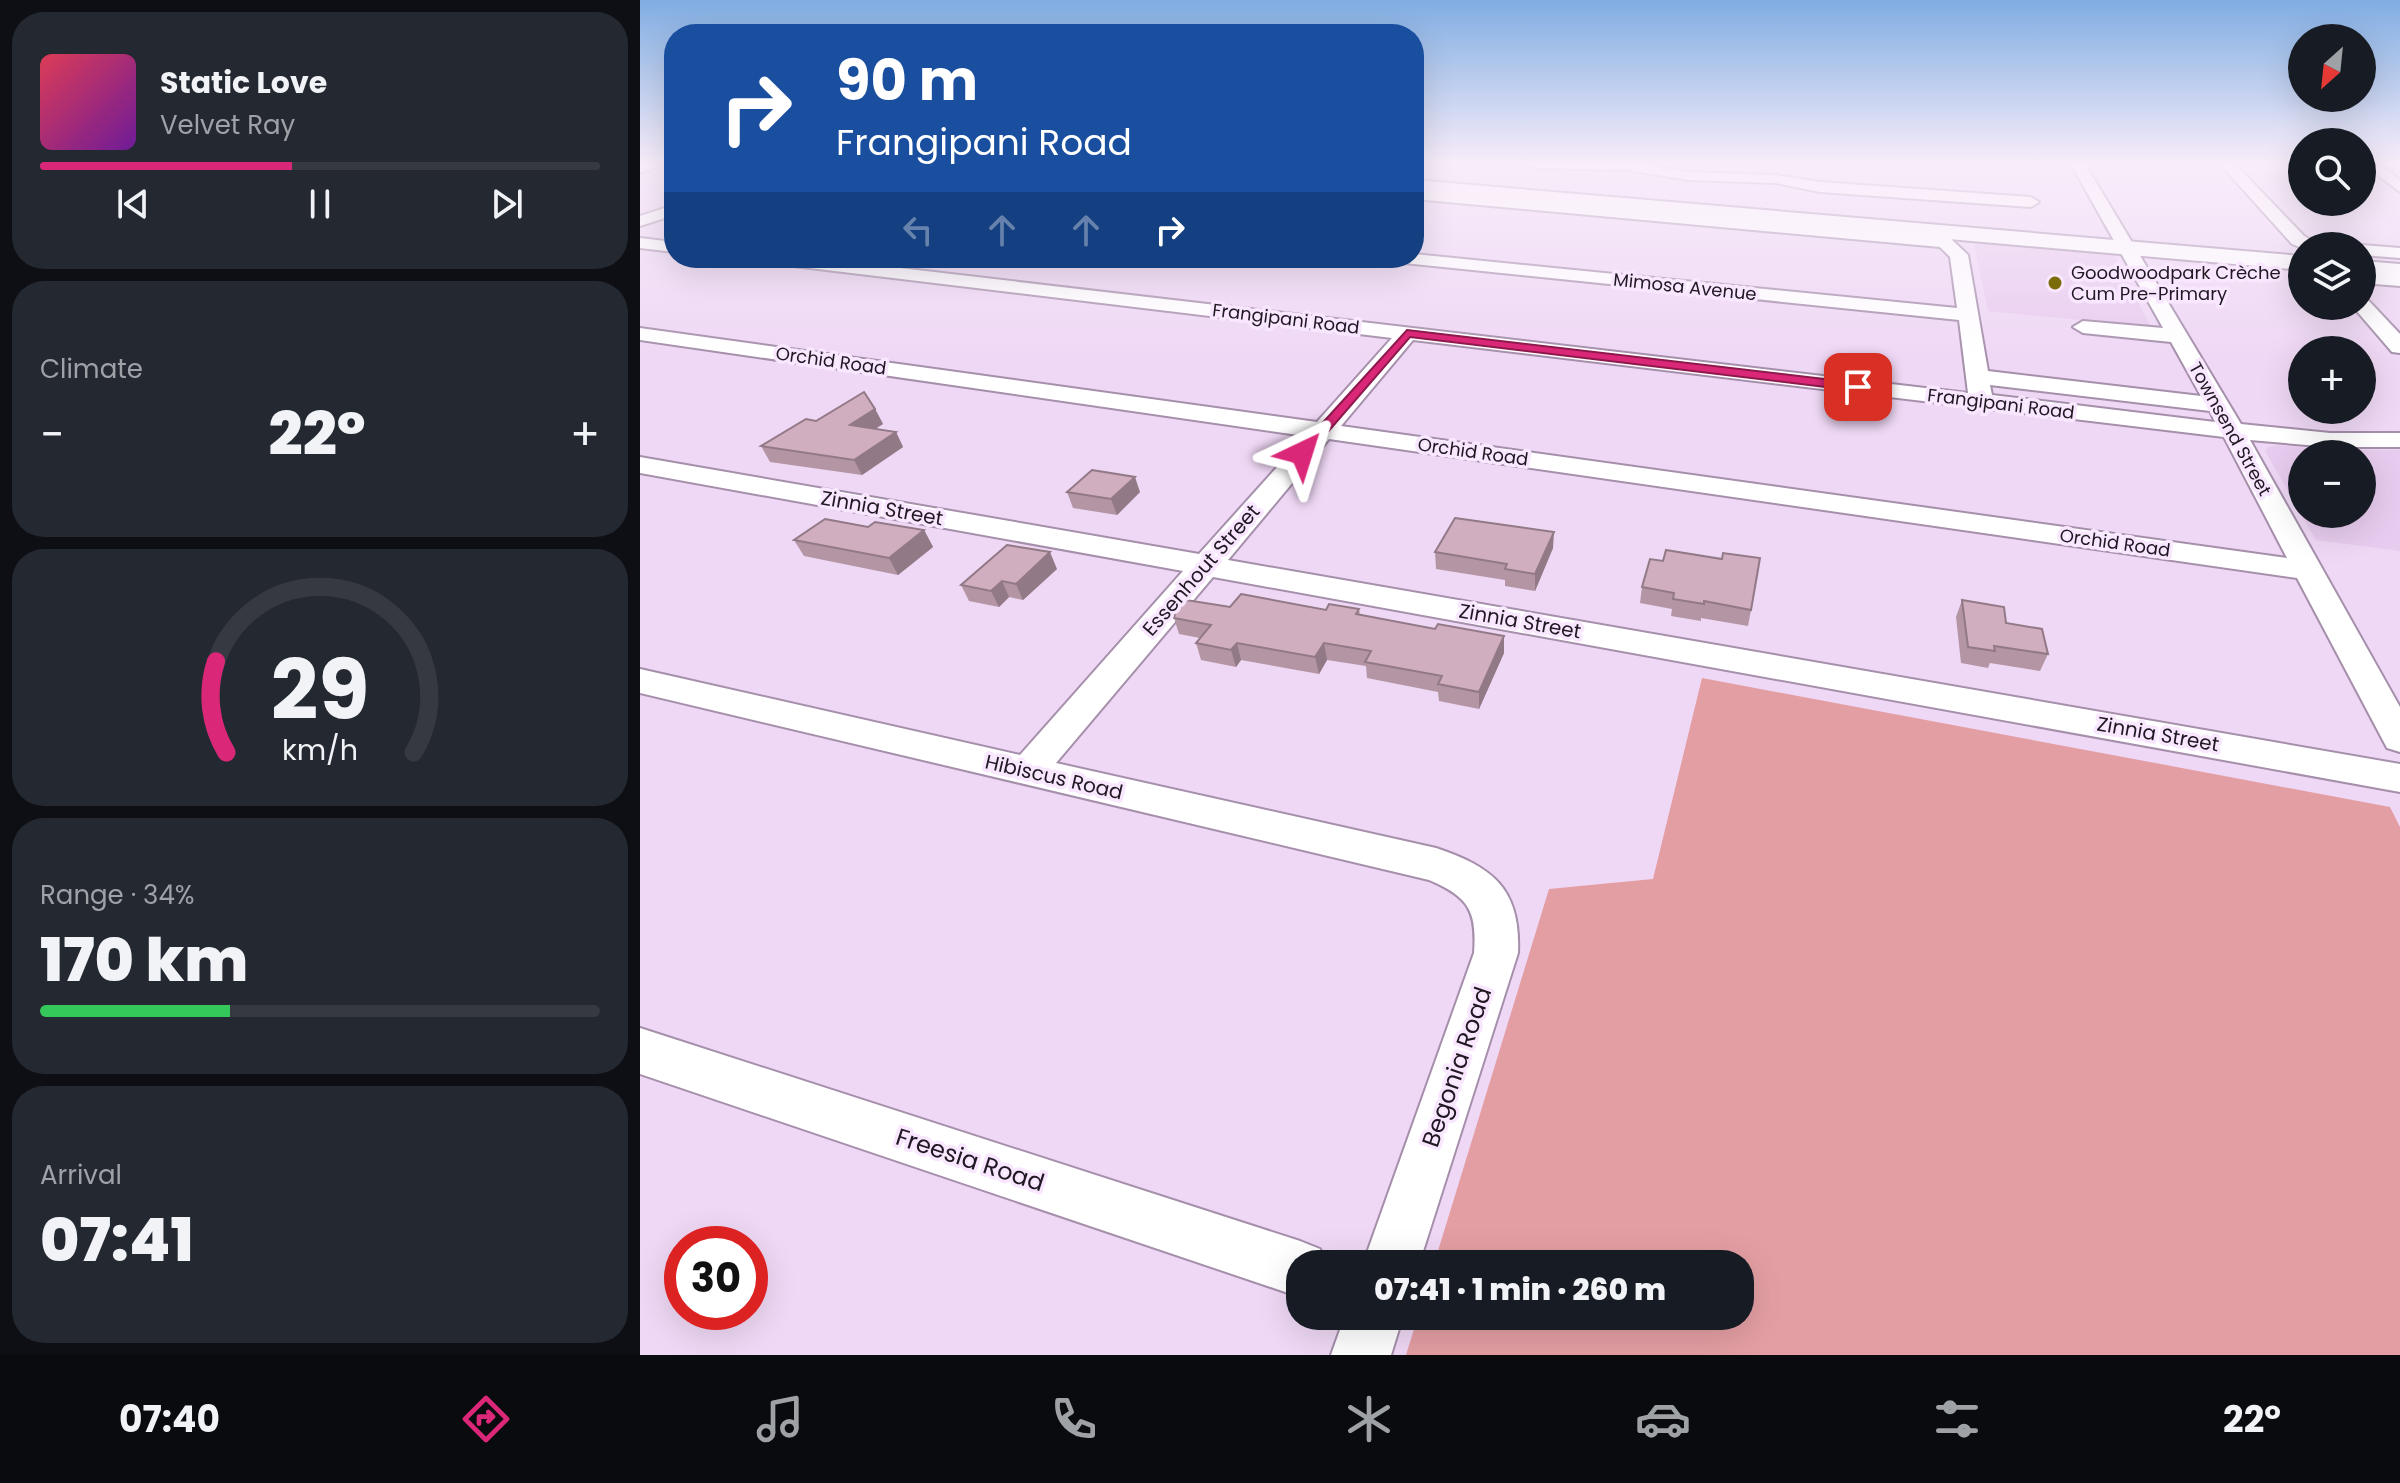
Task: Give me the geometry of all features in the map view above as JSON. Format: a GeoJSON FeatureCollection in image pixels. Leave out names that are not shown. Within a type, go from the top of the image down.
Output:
{"type":"FeatureCollection","features":[{"type":"Feature","properties":{"kind":"main road"},"geometry":{"type":"LineString","coordinates":[[1927,227],[2123,243],[2288,250]]}},
{"type":"Feature","properties":{"kind":"main road"},"geometry":{"type":"LineString","coordinates":[[1954,227],[2123,243]]}},
{"type":"Feature","properties":{"kind":"main road"},"geometry":{"type":"LineString","coordinates":[[2376,259],[2400,261]]}},
{"type":"Feature","properties":{"kind":"main road"},"geometry":{"type":"LineString","coordinates":[[2376,269],[2400,271]]}},
{"type":"Feature","properties":{"kind":"street"},"geometry":{"type":"LineString","coordinates":[[1795,227],[1945,243],[1959,255],[1981,402]]}},
{"type":"Feature","properties":{"kind":"street","name":"Townsend Street"},"geometry":{"type":"LineString","coordinates":[[2114,227],[2225,418],[2400,739]]}},
{"type":"Feature","properties":{"kind":"street"},"geometry":{"type":"LineString","coordinates":[[640,243],[664,246]]}},
{"type":"Feature","properties":{"kind":"street"},"geometry":{"type":"LineString","coordinates":[[2376,251],[2400,253]]}},
{"type":"Feature","properties":{"kind":"street","name":"Mimosa Avenue"},"geometry":{"type":"LineString","coordinates":[[1424,260],[1967,315]]}},
{"type":"Feature","properties":{"kind":"street","name":"Frangipani Road"},"geometry":{"type":"LineString","coordinates":[[852,268],[1981,402],[2225,418]]}},
{"type":"Feature","properties":{"kind":"street"},"geometry":{"type":"LineString","coordinates":[[2376,278],[2400,280]]}},
{"type":"Feature","properties":{"kind":"street"},"geometry":{"type":"LineString","coordinates":[[2376,320],[2400,347]]}},
{"type":"Feature","properties":{"kind":"street"},"geometry":{"type":"LineString","coordinates":[[2083,327],[2178,336]]}},
{"type":"Feature","properties":{"kind":"street","name":"Orchid Road"},"geometry":{"type":"LineString","coordinates":[[640,334],[2306,570]]}},
{"type":"Feature","properties":{"kind":"street","name":"Essenhout Street"},"geometry":{"type":"LineString","coordinates":[[1028,770],[1407,334]]}},
{"type":"Feature","properties":{"kind":"street"},"geometry":{"type":"LineString","coordinates":[[1977,377],[2225,418],[2330,440],[2398,442]]}},
{"type":"Feature","properties":{"kind":"street","name":"Zinnia Street"},"geometry":{"type":"LineString","coordinates":[[640,465],[2400,778]]}},
{"type":"Feature","properties":{"kind":"street","name":"Hibiscus Road"},"geometry":{"type":"LineString","coordinates":[[640,681],[1436,865],[1467,877]]}},
{"type":"Feature","properties":{"kind":"street","name":"Begonia Road"},"geometry":{"type":"LineString","coordinates":[[1396,1250],[1496,953],[1499,927],[1493,908],[1482,890],[1467,877]]}},
{"type":"Feature","properties":{"kind":"street","name":"Freesia Road"},"geometry":{"type":"LineString","coordinates":[[640,1051],[1286,1264]]}},
{"type":"Feature","properties":{"kind":"street"},"geometry":{"type":"LineString","coordinates":[[1361,1355],[1369,1330]]}},
{"type":"Feature","properties":{"kind":"shaded area","name":"Goodwoodpark Crèche Cum Pre-Primary"},"geometry":{"type":"Polygon","coordinates":[[[1973,239],[2097,250],[2114,255],[2151,327],[1988,311],[1973,239]]]}},
{"type":"Feature","properties":{"kind":"shaded area"},"geometry":{"type":"Polygon","coordinates":[[[2277,445],[2288,446],[2288,491],[2265,451],[2277,445]]]}},
{"type":"Feature","properties":{"kind":"shaded area"},"geometry":{"type":"Polygon","coordinates":[[[2376,450],[2400,450],[2400,551],[2316,540],[2309,528],[2376,528],[2376,450]]]}},
{"type":"Feature","properties":{"kind":"shaded area"},"geometry":{"type":"Polygon","coordinates":[[[1702,678],[2390,807],[2400,827],[2400,1355],[1406,1355],[1414,1330],[1754,1330],[1754,1250],[1438,1250],[1549,889],[1653,879],[1702,678]]]}},
{"type":"Feature","properties":{"kind":"building"},"geometry":{"type":"Polygon","coordinates":[[[864,392],[875,409],[850,425],[896,432],[854,460],[761,446],[806,419],[816,421],[864,392]]]}},
{"type":"Feature","properties":{"kind":"building"},"geometry":{"type":"Polygon","coordinates":[[[1092,470],[1135,477],[1111,499],[1067,492],[1092,470]]]}},
{"type":"Feature","properties":{"kind":"building"},"geometry":{"type":"Polygon","coordinates":[[[1455,518],[1554,532],[1535,574],[1505,569],[1507,564],[1435,552],[1455,518]]]}},
{"type":"Feature","properties":{"kind":"building"},"geometry":{"type":"Polygon","coordinates":[[[825,519],[868,527],[875,522],[924,530],[889,558],[794,540],[825,519]]]}},
{"type":"Feature","properties":{"kind":"building"},"geometry":{"type":"Polygon","coordinates":[[[1007,545],[1050,552],[1016,584],[1002,581],[991,591],[961,585],[1007,545]]]}},
{"type":"Feature","properties":{"kind":"building"},"geometry":{"type":"Polygon","coordinates":[[[1666,550],[1722,559],[1723,553],[1760,558],[1751,610],[1673,599],[1674,593],[1642,587],[1650,559],[1663,561],[1666,550]]]}},
{"type":"Feature","properties":{"kind":"building"},"geometry":{"type":"Polygon","coordinates":[[[1241,594],[1326,610],[1329,604],[1359,609],[1356,614],[1435,629],[1438,624],[1504,636],[1479,692],[1438,684],[1442,676],[1365,662],[1371,651],[1324,643],[1315,657],[1237,643],[1231,650],[1196,643],[1211,625],[1174,618],[1180,599],[1230,607],[1241,594]]]}},
{"type":"Feature","properties":{"kind":"building"},"geometry":{"type":"Polygon","coordinates":[[[1962,600],[2004,607],[2006,623],[2042,629],[2048,654],[1994,646],[1995,651],[1968,647],[1962,600]]]}},
{"type":"Feature","properties":{"kind":"place","name":"Goodwoodpark Crèche Cum Pre-Primary"},"geometry":{"type":"Point","coordinates":[2055,283]}},
{"type":"Feature","properties":{"kind":"route"},"geometry":{"type":"LineString","coordinates":[[1302,453],[1407,334],[1858,387]]}}]}
